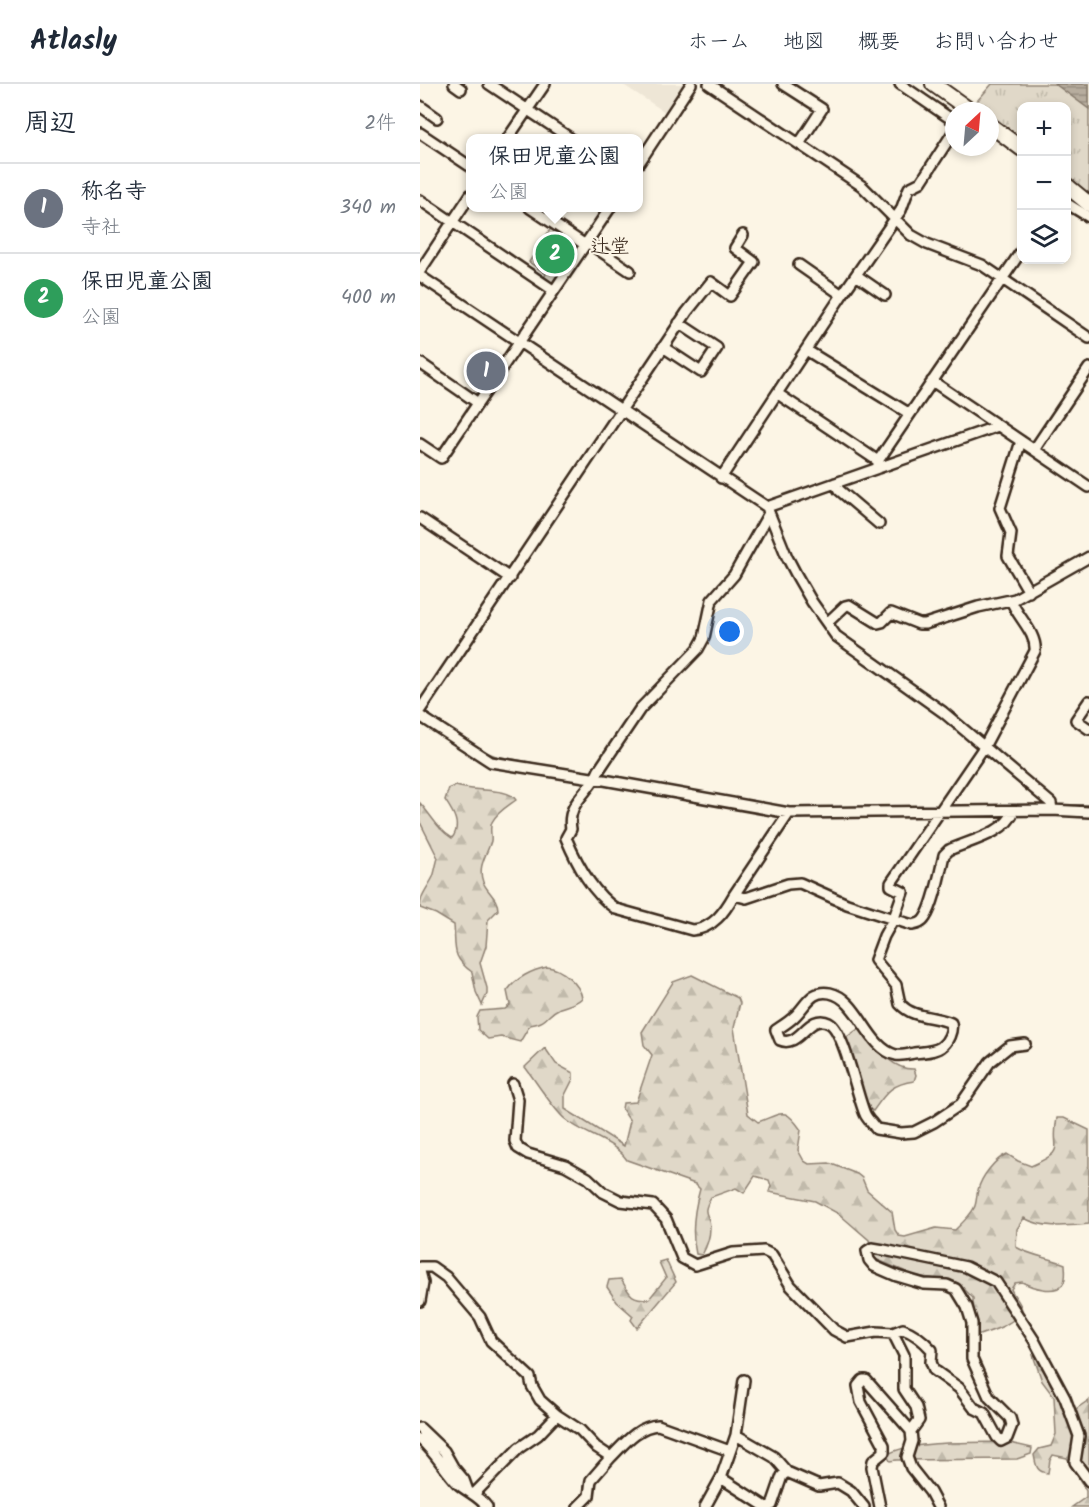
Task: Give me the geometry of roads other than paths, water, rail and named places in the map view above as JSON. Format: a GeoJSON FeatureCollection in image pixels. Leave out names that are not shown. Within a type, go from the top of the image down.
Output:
{"type":"FeatureCollection","features":[{"type":"Feature","properties":{"kind":"highway"},"geometry":{"type":"LineString","coordinates":[[933,84],[958,102]]}},
{"type":"Feature","properties":{"kind":"highway"},"geometry":{"type":"LineString","coordinates":[[999,132],[1017,145]]}},
{"type":"Feature","properties":{"kind":"highway"},"geometry":{"type":"LineString","coordinates":[[1071,189],[1089,204]]}},
{"type":"Feature","properties":{"kind":"street"},"geometry":{"type":"LineString","coordinates":[[489,84],[564,134]]}},
{"type":"Feature","properties":{"kind":"street"},"geometry":{"type":"LineString","coordinates":[[511,134],[545,84]]}},
{"type":"Feature","properties":{"kind":"street"},"geometry":{"type":"LineString","coordinates":[[643,157],[691,84]]}},
{"type":"Feature","properties":{"kind":"street"},"geometry":{"type":"LineString","coordinates":[[709,84],[862,186],[907,231],[922,241],[978,263],[1089,338]]}},
{"type":"Feature","properties":{"kind":"street"},"geometry":{"type":"LineString","coordinates":[[783,84],[822,109],[799,144]]}},
{"type":"Feature","properties":{"kind":"street"},"geometry":{"type":"LineString","coordinates":[[900,84],[945,115]]}},
{"type":"Feature","properties":{"kind":"street"},"geometry":{"type":"LineString","coordinates":[[420,106],[437,118]]}},
{"type":"Feature","properties":{"kind":"street"},"geometry":{"type":"LineString","coordinates":[[420,133],[466,164]]}},
{"type":"Feature","properties":{"kind":"street"},"geometry":{"type":"LineString","coordinates":[[721,478],[842,295],[902,210],[909,189],[921,182],[945,145]]}},
{"type":"Feature","properties":{"kind":"street"},"geometry":{"type":"LineString","coordinates":[[420,200],[554,290]]}},
{"type":"Feature","properties":{"kind":"street"},"geometry":{"type":"LineString","coordinates":[[420,271],[466,202]]}},
{"type":"Feature","properties":{"kind":"street"},"geometry":{"type":"LineString","coordinates":[[1071,206],[1089,217]]}},
{"type":"Feature","properties":{"kind":"street"},"geometry":{"type":"LineString","coordinates":[[538,212],[630,271]]}},
{"type":"Feature","properties":{"kind":"street"},"geometry":{"type":"LineString","coordinates":[[420,444],[441,458],[606,212]]}},
{"type":"Feature","properties":{"kind":"street"},"geometry":{"type":"LineString","coordinates":[[420,710],[679,323],[711,282],[730,296],[754,262],[735,249],[743,235]]}},
{"type":"Feature","properties":{"kind":"street"},"geometry":{"type":"LineString","coordinates":[[878,464],[1017,257]]}},
{"type":"Feature","properties":{"kind":"street"},"geometry":{"type":"LineString","coordinates":[[799,265],[842,295]]}},
{"type":"Feature","properties":{"kind":"street"},"geometry":{"type":"LineString","coordinates":[[856,275],[885,295]]}},
{"type":"Feature","properties":{"kind":"street"},"geometry":{"type":"LineString","coordinates":[[420,276],[768,510],[787,557],[812,602],[839,639],[943,712],[1051,803],[1052,810]]}},
{"type":"Feature","properties":{"kind":"street"},"geometry":{"type":"LineString","coordinates":[[663,347],[701,372],[717,348],[679,323]]}},
{"type":"Feature","properties":{"kind":"street"},"geometry":{"type":"LineString","coordinates":[[806,350],[910,414]]}},
{"type":"Feature","properties":{"kind":"street"},"geometry":{"type":"LineString","coordinates":[[420,363],[478,402]]}},
{"type":"Feature","properties":{"kind":"street"},"geometry":{"type":"LineString","coordinates":[[1034,450],[1089,368]]}},
{"type":"Feature","properties":{"kind":"street"},"geometry":{"type":"LineString","coordinates":[[932,381],[1089,487]]}},
{"type":"Feature","properties":{"kind":"street"},"geometry":{"type":"LineString","coordinates":[[778,394],[878,464]]}},
{"type":"Feature","properties":{"kind":"street"},"geometry":{"type":"LineString","coordinates":[[789,813],[722,916],[700,930],[692,930],[616,909],[605,902],[576,863],[566,838],[571,829],[568,817],[574,805],[595,779],[636,713],[698,649],[704,638],[712,600],[734,575],[768,510],[878,464],[998,426]]}},
{"type":"Feature","properties":{"kind":"street"},"geometry":{"type":"LineString","coordinates":[[1021,441],[1000,508],[1011,533],[1008,556],[1029,592]]}},
{"type":"Feature","properties":{"kind":"street"},"geometry":{"type":"LineString","coordinates":[[835,483],[839,490],[879,524]]}},
{"type":"Feature","properties":{"kind":"street"},"geometry":{"type":"LineString","coordinates":[[420,518],[510,578]]}},
{"type":"Feature","properties":{"kind":"street"},"geometry":{"type":"LineString","coordinates":[[826,623],[846,605],[878,623],[894,613],[922,624],[978,607],[1011,600],[1089,557]]}},
{"type":"Feature","properties":{"kind":"street"},"geometry":{"type":"LineString","coordinates":[[1011,600],[1033,638],[1036,649],[984,747],[891,883],[891,886],[903,892],[875,960],[896,985],[900,1004],[904,1009],[918,1016],[951,1023],[952,1027],[944,1045],[937,1049],[896,1055],[880,1045],[846,1000],[829,992],[817,993],[810,997],[795,1016],[776,1030],[780,1040],[784,1042],[794,1040],[812,1023],[822,1021],[830,1023],[842,1043],[865,1115],[876,1129],[901,1133],[914,1132],[961,1104],[990,1062],[1010,1046],[1025,1044]]}},
{"type":"Feature","properties":{"kind":"street"},"geometry":{"type":"LineString","coordinates":[[1089,701],[1076,720],[1089,729]]}},
{"type":"Feature","properties":{"kind":"street"},"geometry":{"type":"LineString","coordinates":[[420,716],[490,762],[789,813],[1052,810],[1089,812]]}},
{"type":"Feature","properties":{"kind":"street"},"geometry":{"type":"LineString","coordinates":[[734,895],[746,898],[788,884],[800,883],[847,904],[912,925],[920,923],[926,918],[944,855],[949,850],[995,831],[1004,825],[1014,811]]}},
{"type":"Feature","properties":{"kind":"street"},"geometry":{"type":"LineString","coordinates":[[513,1084],[518,1100],[515,1141],[518,1148],[528,1154],[565,1165],[588,1178],[603,1192],[621,1201],[653,1205],[666,1219],[682,1258],[695,1265],[733,1253],[764,1251],[772,1255],[791,1286],[834,1330],[847,1337],[876,1332],[892,1333],[903,1329],[925,1342],[932,1350],[931,1362],[934,1370],[959,1388],[974,1407],[984,1413],[1001,1440],[1007,1438],[1012,1425],[1010,1419],[989,1397],[972,1359],[972,1323],[968,1307],[956,1289],[947,1285],[915,1281],[874,1266],[869,1260],[867,1251],[872,1248],[966,1267],[996,1282],[1034,1340],[1065,1398],[1079,1436],[1075,1462],[1089,1481]]}},
{"type":"Feature","properties":{"kind":"street"},"geometry":{"type":"LineString","coordinates":[[420,1301],[423,1283],[420,1269],[436,1269],[460,1292],[480,1317],[491,1341],[530,1377],[540,1400],[611,1457]]}},
{"type":"Feature","properties":{"kind":"street"},"geometry":{"type":"LineString","coordinates":[[892,1333],[904,1355],[904,1389],[916,1407],[919,1420],[911,1431]]}},
{"type":"Feature","properties":{"kind":"street"},"geometry":{"type":"LineString","coordinates":[[705,1507],[721,1478],[736,1435],[744,1380]]}},
{"type":"Feature","properties":{"kind":"street"},"geometry":{"type":"LineString","coordinates":[[880,1507],[872,1467],[873,1461],[884,1452],[884,1445],[861,1402],[859,1383],[867,1380],[911,1431],[912,1441],[907,1457],[910,1468],[930,1492],[938,1507]]}},
{"type":"Feature","properties":{"kind":"street"},"geometry":{"type":"LineString","coordinates":[[471,1493],[523,1444],[538,1435],[557,1415]]}},
{"type":"Feature","properties":{"kind":"street"},"geometry":{"type":"LineString","coordinates":[[594,1507],[589,1496],[590,1482],[633,1435],[648,1427],[658,1425],[730,1451]]}},
{"type":"Feature","properties":{"kind":"street"},"geometry":{"type":"LineString","coordinates":[[420,1428],[444,1451],[471,1493]]}},
{"type":"Feature","properties":{"kind":"street"},"geometry":{"type":"LineString","coordinates":[[736,1435],[774,1457],[787,1472],[819,1486],[838,1483],[851,1491],[864,1507]]}},
{"type":"Feature","properties":{"kind":"street"},"geometry":{"type":"LineString","coordinates":[[420,1439],[458,1483],[487,1507]]}},
{"type":"Feature","properties":{"kind":"street"},"geometry":{"type":"LineString","coordinates":[[721,1478],[766,1507],[772,1505],[782,1476],[787,1472]]}},
{"type":"Feature","properties":{"kind":"street"},"geometry":{"type":"LineString","coordinates":[[578,1507],[589,1496]]}},
{"type":"Feature","properties":{"kind":"waterway"},"geometry":{"type":"LineString","coordinates":[[480,750],[495,756],[586,773]]}},
{"type":"Feature","properties":{"kind":"waterway"},"geometry":{"type":"LineString","coordinates":[[948,807],[1047,805]]}},
{"type":"Feature","properties":{"kind":"waterway"},"geometry":{"type":"LineString","coordinates":[[1053,805],[1089,805]]}},
{"type":"Feature","properties":{"kind":"place","name":"保田児童公園"},"geometry":{"type":"Point","coordinates":[555,254]}},
{"type":"Feature","properties":{"kind":"place","name":"称名寺"},"geometry":{"type":"Point","coordinates":[486,371]}},
{"type":"Feature","properties":{"kind":"district","name":"辻堂"},"geometry":{"type":"Point","coordinates":[610,246]}}]}
